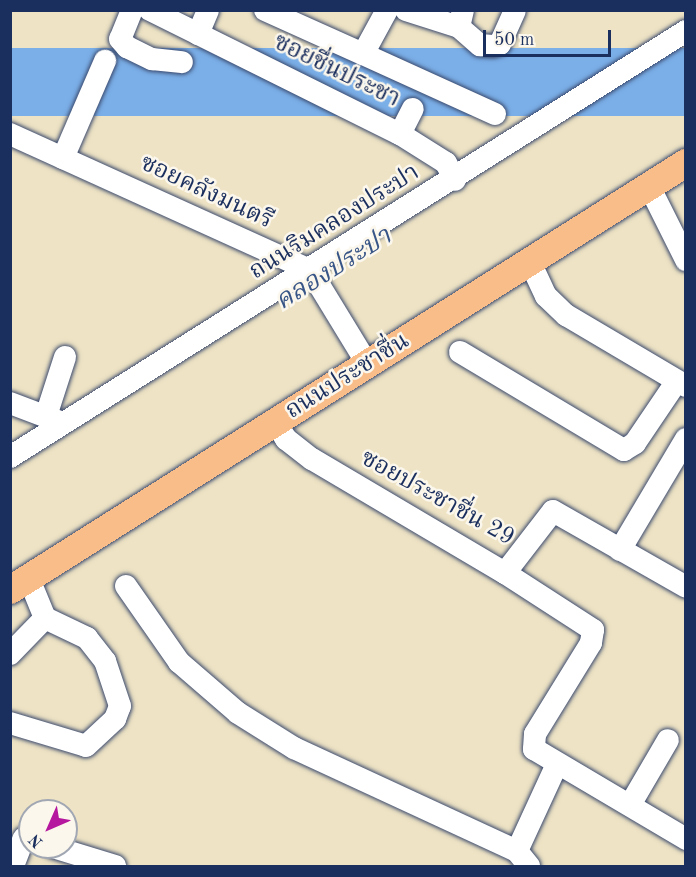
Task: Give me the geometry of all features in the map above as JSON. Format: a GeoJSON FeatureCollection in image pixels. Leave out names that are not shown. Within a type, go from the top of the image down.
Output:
{"type":"FeatureCollection","features":[{"type":"Feature","properties":{"kind":"main road","name":"ถนนประชาชื่น"},"geometry":{"type":"LineString","coordinates":[[20,585],[276,423],[362,354],[531,262],[686,163]]}},
{"type":"Feature","properties":{"kind":"street"},"geometry":{"type":"LineString","coordinates":[[132,10],[120,39],[127,47],[152,59],[182,62]]}},
{"type":"Feature","properties":{"kind":"street","name":"ซอยชื่นประชา"},"geometry":{"type":"LineString","coordinates":[[150,10],[400,134],[446,163],[454,180]]}},
{"type":"Feature","properties":{"kind":"street"},"geometry":{"type":"LineString","coordinates":[[198,34],[208,10]]}},
{"type":"Feature","properties":{"kind":"street"},"geometry":{"type":"LineString","coordinates":[[265,10],[495,114]]}},
{"type":"Feature","properties":{"kind":"street"},"geometry":{"type":"LineString","coordinates":[[363,54],[387,10]]}},
{"type":"Feature","properties":{"kind":"street"},"geometry":{"type":"LineString","coordinates":[[405,10],[461,19],[480,45],[500,44],[515,10]]}},
{"type":"Feature","properties":{"kind":"street","name":"ถนนริมคลองประปา"},"geometry":{"type":"LineString","coordinates":[[10,457],[55,420],[313,274],[686,31]]}},
{"type":"Feature","properties":{"kind":"street"},"geometry":{"type":"LineString","coordinates":[[63,158],[105,61]]}},
{"type":"Feature","properties":{"kind":"street"},"geometry":{"type":"LineString","coordinates":[[400,134],[413,109]]}},
{"type":"Feature","properties":{"kind":"street","name":"ซอยคลังมนตรี"},"geometry":{"type":"LineString","coordinates":[[10,134],[313,274]]}},
{"type":"Feature","properties":{"kind":"street"},"geometry":{"type":"LineString","coordinates":[[649,186],[686,260]]}},
{"type":"Feature","properties":{"kind":"street"},"geometry":{"type":"LineString","coordinates":[[459,352],[624,450],[636,443],[680,385],[566,315],[546,296],[531,262]]}},
{"type":"Feature","properties":{"kind":"street"},"geometry":{"type":"LineString","coordinates":[[313,274],[362,354]]}},
{"type":"Feature","properties":{"kind":"street"},"geometry":{"type":"LineString","coordinates":[[10,403],[55,420],[65,357]]}},
{"type":"Feature","properties":{"kind":"street","name":"ซอยประชาชื่น 29"},"geometry":{"type":"LineString","coordinates":[[276,423],[286,439],[312,459],[505,573],[549,511],[686,587]]}},
{"type":"Feature","properties":{"kind":"street"},"geometry":{"type":"LineString","coordinates":[[620,550],[677,469],[686,439]]}},
{"type":"Feature","properties":{"kind":"street"},"geometry":{"type":"LineString","coordinates":[[505,573],[593,630],[591,643],[532,740],[548,759],[686,839]]}},
{"type":"Feature","properties":{"kind":"street"},"geometry":{"type":"LineString","coordinates":[[10,723],[86,746],[115,719],[120,706],[105,661],[87,639],[45,618],[20,585]]}},
{"type":"Feature","properties":{"kind":"street"},"geometry":{"type":"LineString","coordinates":[[126,586],[179,662],[238,713],[294,748],[523,859],[548,759]]}},
{"type":"Feature","properties":{"kind":"street"},"geometry":{"type":"LineString","coordinates":[[10,654],[45,618]]}},
{"type":"Feature","properties":{"kind":"street"},"geometry":{"type":"LineString","coordinates":[[630,805],[668,740]]}},
{"type":"Feature","properties":{"kind":"street"},"geometry":{"type":"LineString","coordinates":[[14,867],[18,852]]}},
{"type":"Feature","properties":{"kind":"street"},"geometry":{"type":"LineString","coordinates":[[78,855],[115,867]]}},
{"type":"Feature","properties":{"kind":"water"},"geometry":{"type":"Polygon","coordinates":[[[10,48],[685,48],[685,116],[10,116],[10,48]]]}},
{"type":"Feature","properties":{"kind":"water label","name":"คลองประปา"},"geometry":{"type":"Point","coordinates":[334,270]}}]}
